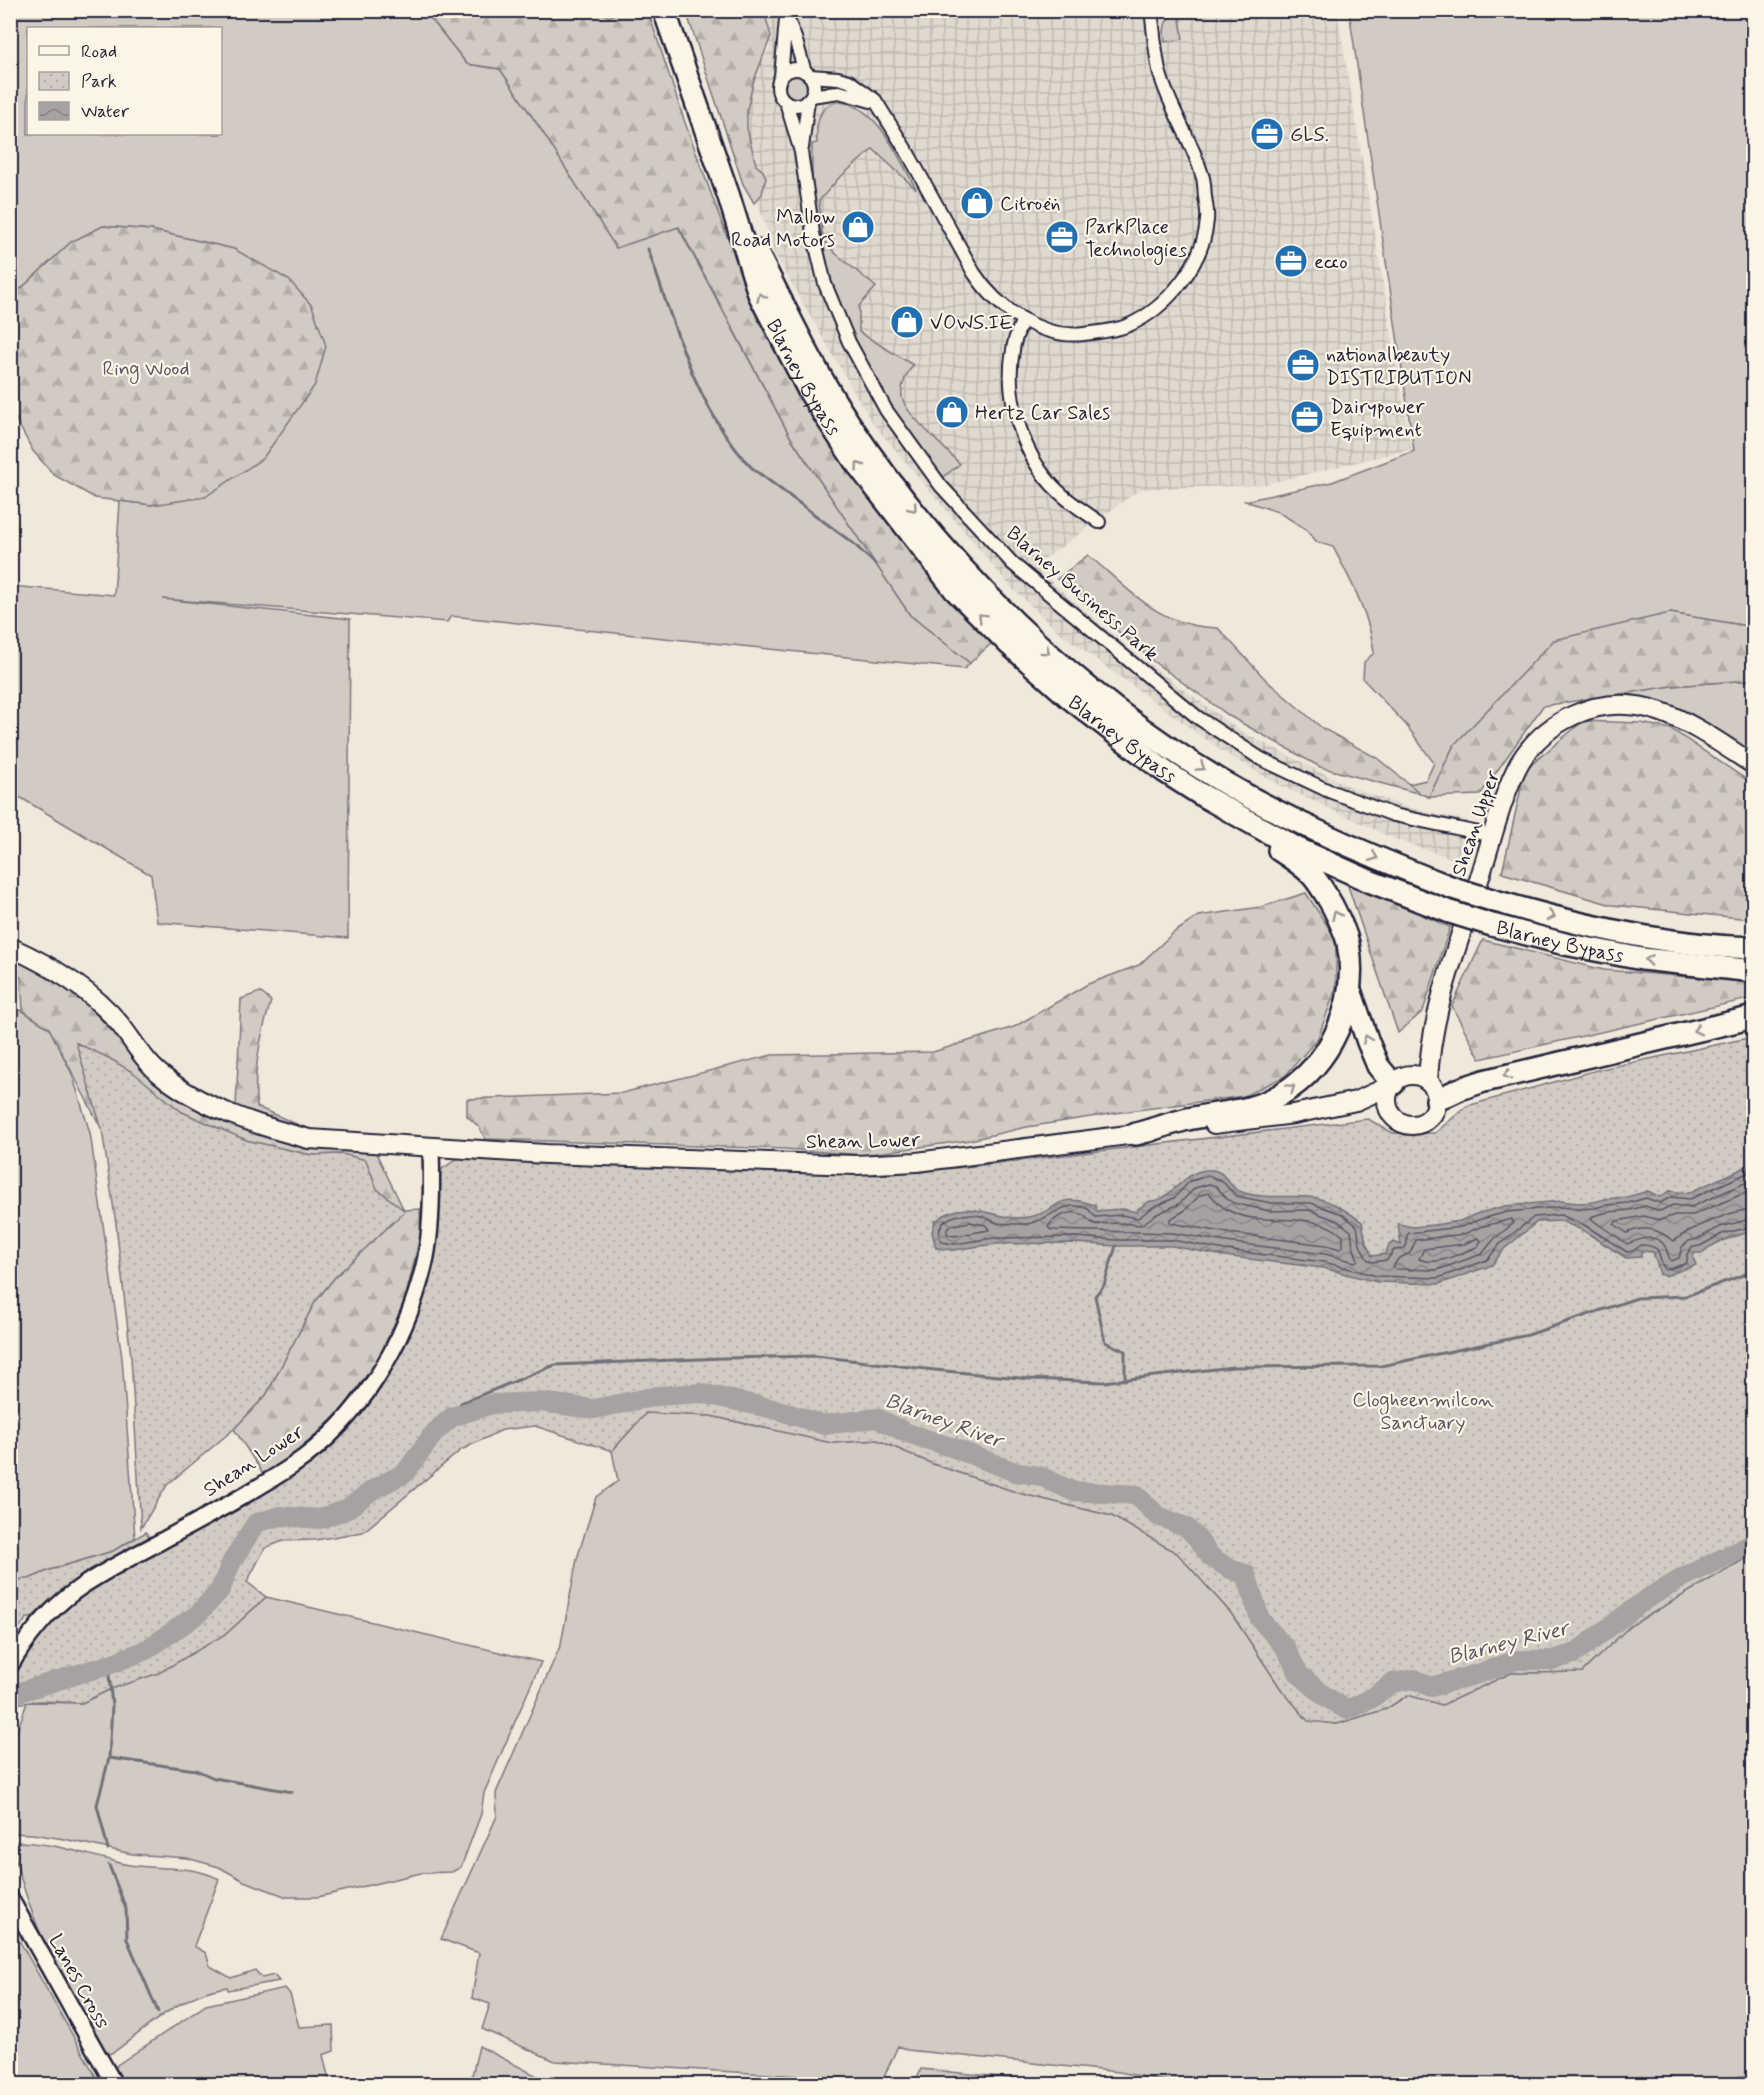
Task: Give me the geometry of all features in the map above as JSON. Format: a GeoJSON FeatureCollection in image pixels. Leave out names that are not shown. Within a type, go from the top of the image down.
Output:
{"type":"FeatureCollection","features":[{"type":"Feature","properties":{"kind":"highway","name":"Blarney Bypass"},"geometry":{"type":"LineString","coordinates":[[664,10],[729,197],[759,294],[809,391],[854,460],[955,590],[1010,645],[1071,699],[1164,771],[1200,794],[1296,848],[1369,881],[1492,926],[1565,945],[1642,959],[1754,971]]}},
{"type":"Feature","properties":{"kind":"highway","name":"Blarney Bypass"},"geometry":{"type":"LineString","coordinates":[[729,197],[825,386],[889,479],[970,577],[1026,633],[1082,682],[1152,735],[1223,782],[1288,817],[1354,849],[1453,888],[1566,920],[1685,943],[1754,948]]}},
{"type":"Feature","properties":{"kind":"highway"},"geometry":{"type":"LineString","coordinates":[[1164,771],[1288,856],[1311,875],[1324,891],[1347,941],[1350,988],[1368,1042],[1378,1066],[1394,1083]]}},
{"type":"Feature","properties":{"kind":"highway"},"geometry":{"type":"LineString","coordinates":[[1136,1134],[1185,1120],[1231,1113],[1256,1106],[1279,1096],[1299,1083],[1334,1041],[1350,988]]}},
{"type":"Feature","properties":{"kind":"highway"},"geometry":{"type":"LineString","coordinates":[[1437,1100],[1484,1081],[1754,1017]]}},
{"type":"Feature","properties":{"kind":"main road","name":"Shean Upper"},"geometry":{"type":"LineString","coordinates":[[1394,1083],[1416,1061],[1435,1018],[1509,788],[1520,763],[1534,744],[1561,721],[1604,705],[1627,705],[1666,713],[1707,735],[1754,765]]}},
{"type":"Feature","properties":{"kind":"main road","name":"Shean Lower"},"geometry":{"type":"LineString","coordinates":[[10,947],[83,990],[114,1018],[156,1071],[187,1093],[276,1131],[309,1139],[431,1148],[811,1164],[886,1165],[1294,1113],[1360,1100],[1394,1083]]}},
{"type":"Feature","properties":{"kind":"main road","name":"Shean Upper"},"geometry":{"type":"LineString","coordinates":[[1428,1081],[1435,1018]]}},
{"type":"Feature","properties":{"kind":"main road"},"geometry":{"type":"LineString","coordinates":[[1414,1075],[1428,1081],[1433,1086],[1437,1100],[1432,1114],[1420,1123],[1400,1121],[1389,1108],[1388,1096],[1394,1083],[1414,1075]]}},
{"type":"Feature","properties":{"kind":"main road","name":"Shean Lower"},"geometry":{"type":"LineString","coordinates":[[1294,1113],[1389,1108]]}},
{"type":"Feature","properties":{"kind":"street"},"geometry":{"type":"LineString","coordinates":[[781,77],[792,70],[838,78],[849,81],[866,92],[877,103],[909,155],[984,288],[1003,306],[1023,319],[1053,332],[1067,334],[1096,332],[1129,325],[1164,302],[1183,282],[1198,253],[1207,220],[1203,176],[1169,100],[1160,73],[1151,10]]}},
{"type":"Feature","properties":{"kind":"street"},"geometry":{"type":"LineString","coordinates":[[785,14],[781,77],[778,87],[779,93],[786,102],[798,105],[810,98],[840,92],[877,103]]}},
{"type":"Feature","properties":{"kind":"street"},"geometry":{"type":"LineString","coordinates":[[785,14],[813,83],[801,152]]}},
{"type":"Feature","properties":{"kind":"street","name":"Blarney Business Park"},"geometry":{"type":"LineString","coordinates":[[786,102],[801,152],[813,233],[825,284],[849,342],[886,410],[941,486],[1013,564],[1197,717],[1262,759],[1329,792],[1394,815],[1494,836]]}},
{"type":"Feature","properties":{"kind":"street"},"geometry":{"type":"LineString","coordinates":[[1023,319],[1012,350],[1011,367],[1012,396],[1017,422],[1034,457],[1058,491],[1098,522]]}},
{"type":"Feature","properties":{"kind":"street","name":"Shean Lower"},"geometry":{"type":"LineString","coordinates":[[11,1664],[50,1613],[75,1591],[128,1559],[242,1497],[293,1465],[323,1441],[347,1416],[386,1364],[410,1314],[428,1240],[431,1148]]}},
{"type":"Feature","properties":{"kind":"street","name":"Lanes Cross"},"geometry":{"type":"LineString","coordinates":[[10,1898],[114,2085]]}},
{"type":"Feature","properties":{"kind":"shaded area"},"geometry":{"type":"Polygon","coordinates":[[[746,11],[1337,11],[1411,449],[1262,485],[1140,489],[1034,567],[1135,654],[1239,730],[1352,788],[1410,808],[1468,821],[1457,860],[1397,840],[1279,785],[1222,751],[1060,633],[1011,587],[871,421],[775,255],[748,172],[736,93],[770,49],[746,11]]]}},
{"type":"Feature","properties":{"kind":"green space"},"geometry":{"type":"Polygon","coordinates":[[[599,10],[609,17],[619,11],[648,11],[684,120],[726,234],[768,326],[995,640],[970,663],[910,615],[791,438],[679,227],[616,248],[500,69],[467,64],[425,11],[599,10]]]}},
{"type":"Feature","properties":{"kind":"green space"},"geometry":{"type":"Polygon","coordinates":[[[11,11],[425,11],[467,64],[500,69],[542,131],[678,227],[791,438],[910,615],[970,663],[964,669],[451,616],[447,622],[163,599],[350,619],[348,938],[157,922],[151,875],[11,792],[11,586],[114,595],[120,501],[152,505],[234,249],[151,230],[103,226],[71,242],[11,298],[11,11]]]}},
{"type":"Feature","properties":{"kind":"green space"},"geometry":{"type":"Polygon","coordinates":[[[686,11],[764,11],[771,36],[753,83],[747,110],[747,128],[756,165],[763,171],[766,178],[762,194],[754,203],[743,184],[686,11]]]}},
{"type":"Feature","properties":{"kind":"green space"},"geometry":{"type":"Polygon","coordinates":[[[1349,11],[1753,11],[1753,627],[1670,613],[1454,745],[1429,797],[1421,794],[1409,784],[1426,780],[1434,763],[1407,726],[1363,679],[1364,662],[1374,653],[1372,639],[1359,598],[1333,547],[1317,542],[1306,529],[1278,512],[1245,501],[1332,482],[1414,451],[1349,11]]]}},
{"type":"Feature","properties":{"kind":"green space"},"geometry":{"type":"Polygon","coordinates":[[[1179,13],[1183,39],[1165,42],[1164,32],[1167,20],[1179,13]]]}},
{"type":"Feature","properties":{"kind":"green space"},"geometry":{"type":"Polygon","coordinates":[[[795,75],[804,79],[808,88],[804,97],[795,101],[786,97],[782,88],[786,79],[795,75]]]}},
{"type":"Feature","properties":{"kind":"green space"},"geometry":{"type":"Polygon","coordinates":[[[836,102],[850,104],[863,111],[874,121],[885,134],[916,189],[873,149],[838,179],[819,201],[823,240],[876,287],[859,306],[859,332],[913,365],[903,385],[902,393],[906,407],[960,464],[943,477],[899,417],[861,353],[833,284],[822,248],[813,195],[812,144],[817,143],[821,113],[830,104],[836,102]]]}},
{"type":"Feature","properties":{"kind":"green space","name":"Ring Wood"},"geometry":{"type":"Polygon","coordinates":[[[103,226],[151,230],[234,249],[289,280],[312,306],[326,346],[315,385],[263,458],[205,497],[152,505],[95,498],[54,475],[33,451],[11,410],[11,298],[71,242],[103,226]]]}},
{"type":"Feature","properties":{"kind":"green space"},"geometry":{"type":"Polygon","coordinates":[[[1088,555],[1132,593],[1162,614],[1197,626],[1218,628],[1267,681],[1322,728],[1377,758],[1421,794],[1320,767],[1231,717],[1154,662],[1057,579],[1088,555]]]}},
{"type":"Feature","properties":{"kind":"green space"},"geometry":{"type":"Polygon","coordinates":[[[1670,613],[1753,627],[1753,683],[1749,680],[1672,686],[1543,706],[1480,795],[1429,797],[1454,745],[1554,640],[1670,613]]]}},
{"type":"Feature","properties":{"kind":"green space"},"geometry":{"type":"Polygon","coordinates":[[[1750,680],[1753,683],[1753,758],[1676,711],[1626,693],[1672,686],[1750,680]]]}},
{"type":"Feature","properties":{"kind":"green space"},"geometry":{"type":"Polygon","coordinates":[[[1583,721],[1641,723],[1671,729],[1753,784],[1754,910],[1750,919],[1612,905],[1502,873],[1525,770],[1583,721]]]}},
{"type":"Feature","properties":{"kind":"green space"},"geometry":{"type":"Polygon","coordinates":[[[1347,883],[1450,927],[1423,1011],[1398,1033],[1347,883]]]}},
{"type":"Feature","properties":{"kind":"green space"},"geometry":{"type":"Polygon","coordinates":[[[1306,893],[1336,939],[1336,988],[1318,1038],[1285,1076],[1244,1096],[1122,1112],[1027,1127],[970,1140],[863,1155],[785,1149],[485,1139],[479,1127],[467,1116],[467,1099],[622,1093],[772,1055],[933,1052],[1014,1027],[1088,984],[1139,965],[1173,933],[1199,916],[1261,907],[1306,893]]]}},
{"type":"Feature","properties":{"kind":"green space"},"geometry":{"type":"Polygon","coordinates":[[[1483,940],[1604,970],[1753,982],[1753,998],[1480,1059],[1452,1006],[1483,940]]]}},
{"type":"Feature","properties":{"kind":"green space"},"geometry":{"type":"Polygon","coordinates":[[[11,954],[73,990],[179,1099],[322,1147],[376,1153],[404,1210],[420,1209],[421,1232],[405,1300],[380,1356],[343,1409],[291,1458],[263,1474],[234,1429],[266,1395],[315,1302],[335,1277],[404,1211],[377,1189],[342,1154],[311,1155],[246,1140],[209,1125],[182,1112],[159,1094],[77,1043],[102,1130],[49,1028],[23,1011],[21,977],[11,974],[11,954]]]}},
{"type":"Feature","properties":{"kind":"green space"},"geometry":{"type":"Polygon","coordinates":[[[260,992],[271,1001],[258,1053],[257,1107],[322,1135],[236,1107],[241,999],[260,992]]]}},
{"type":"Feature","properties":{"kind":"green space"},"geometry":{"type":"Polygon","coordinates":[[[10,1008],[23,1011],[49,1028],[72,1074],[90,1133],[122,1358],[135,1538],[113,1551],[50,1570],[29,1579],[11,1580],[10,1008]]]}},
{"type":"Feature","properties":{"kind":"green space","name":"Clogheenmilcon Sanctuary"},"geometry":{"type":"Polygon","coordinates":[[[1753,1037],[1753,1554],[1630,1626],[1582,1672],[1511,1673],[1442,1705],[1408,1695],[1386,1709],[1337,1724],[1308,1721],[1281,1689],[1231,1613],[1177,1553],[1112,1516],[1019,1493],[933,1464],[878,1440],[832,1443],[711,1416],[646,1413],[612,1451],[535,1426],[502,1430],[461,1450],[363,1532],[315,1540],[283,1541],[265,1548],[247,1582],[266,1597],[227,1633],[159,1673],[111,1689],[82,1703],[40,1701],[14,1704],[11,1678],[34,1640],[62,1610],[123,1569],[239,1509],[322,1455],[367,1404],[403,1348],[427,1285],[434,1238],[436,1191],[442,1169],[457,1159],[477,1156],[881,1175],[1368,1119],[1393,1133],[1435,1133],[1467,1106],[1597,1070],[1753,1037]]]}},
{"type":"Feature","properties":{"kind":"green space"},"geometry":{"type":"Polygon","coordinates":[[[76,1043],[109,1058],[134,1073],[182,1112],[246,1140],[311,1155],[342,1154],[366,1160],[377,1189],[405,1211],[335,1277],[315,1302],[266,1395],[234,1429],[167,1485],[141,1528],[131,1357],[116,1224],[102,1130],[76,1043]]]}},
{"type":"Feature","properties":{"kind":"green space"},"geometry":{"type":"Polygon","coordinates":[[[646,1413],[711,1416],[832,1443],[878,1440],[933,1464],[1019,1493],[1112,1516],[1177,1553],[1231,1613],[1281,1689],[1308,1720],[1337,1724],[1386,1709],[1408,1695],[1442,1705],[1511,1673],[1582,1672],[1630,1626],[1753,1554],[1753,2075],[1667,2084],[1180,2084],[1119,2072],[907,2050],[898,2046],[882,2081],[555,2061],[482,2029],[490,2004],[472,1998],[479,1953],[441,1939],[497,1816],[496,1793],[561,1644],[577,1559],[596,1497],[618,1481],[612,1451],[646,1413]]]}},
{"type":"Feature","properties":{"kind":"green space"},"geometry":{"type":"Polygon","coordinates":[[[146,1532],[149,1537],[87,1573],[59,1593],[31,1618],[27,1618],[11,1638],[11,1580],[29,1579],[50,1570],[113,1551],[146,1532]]]}},
{"type":"Feature","properties":{"kind":"green space"},"geometry":{"type":"Polygon","coordinates":[[[266,1597],[541,1662],[484,1793],[481,1814],[461,1867],[452,1872],[421,1873],[318,1897],[287,1897],[244,1881],[219,1867],[187,1858],[132,1854],[64,1839],[11,1833],[11,1750],[27,1702],[82,1703],[227,1633],[266,1597]]]}},
{"type":"Feature","properties":{"kind":"green space"},"geometry":{"type":"Polygon","coordinates":[[[11,1842],[47,1845],[122,1864],[196,1871],[219,1879],[194,1946],[206,1953],[210,1966],[231,1978],[255,1970],[262,1978],[274,1975],[279,1981],[228,1990],[227,1987],[195,1996],[167,2012],[114,2052],[103,2053],[45,1946],[28,1902],[11,1842]]]}},
{"type":"Feature","properties":{"kind":"green space"},"geometry":{"type":"Polygon","coordinates":[[[10,1924],[100,2084],[11,2084],[10,1924]]]}},
{"type":"Feature","properties":{"kind":"green space"},"geometry":{"type":"Polygon","coordinates":[[[285,1988],[290,1994],[299,2027],[333,2025],[334,2051],[323,2055],[330,2084],[122,2084],[115,2069],[117,2065],[206,2005],[285,1988]]]}},
{"type":"Feature","properties":{"kind":"green space"},"geometry":{"type":"Polygon","coordinates":[[[479,2046],[543,2079],[544,2084],[470,2084],[479,2046]]]}},
{"type":"Feature","properties":{"kind":"green space"},"geometry":{"type":"Polygon","coordinates":[[[921,2069],[1068,2084],[914,2084],[921,2069]]]}},
{"type":"Feature","properties":{"kind":"water"},"geometry":{"type":"Polygon","coordinates":[[[1753,1164],[1753,1231],[1719,1242],[1702,1253],[1694,1253],[1696,1265],[1665,1276],[1660,1274],[1653,1252],[1641,1251],[1641,1257],[1626,1258],[1584,1231],[1561,1221],[1537,1222],[1504,1249],[1492,1265],[1439,1284],[1377,1282],[1323,1268],[1224,1256],[1172,1246],[1076,1243],[994,1244],[954,1250],[936,1248],[932,1232],[935,1221],[948,1213],[960,1210],[971,1209],[1016,1218],[1029,1217],[1071,1200],[1095,1205],[1097,1211],[1122,1209],[1137,1212],[1150,1201],[1164,1197],[1189,1176],[1197,1172],[1213,1170],[1222,1174],[1239,1191],[1248,1194],[1316,1198],[1337,1206],[1362,1222],[1366,1243],[1372,1256],[1385,1254],[1389,1245],[1394,1242],[1401,1245],[1398,1224],[1413,1227],[1460,1221],[1505,1206],[1561,1201],[1594,1202],[1648,1191],[1660,1197],[1669,1191],[1688,1193],[1753,1164]]]}},
{"type":"Feature","properties":{"kind":"waterway"},"geometry":{"type":"LineString","coordinates":[[648,249],[678,336],[701,393],[733,445],[752,468],[854,544],[875,564]]}},
{"type":"Feature","properties":{"kind":"waterway"},"geometry":{"type":"LineString","coordinates":[[1116,1246],[1104,1285],[1095,1296],[1105,1342],[1125,1351],[1125,1380]]}},
{"type":"Feature","properties":{"kind":"waterway"},"geometry":{"type":"LineString","coordinates":[[452,1417],[461,1403],[555,1365],[816,1356],[1030,1379],[1103,1382],[1233,1367],[1381,1366],[1528,1335],[1637,1298],[1686,1296],[1754,1271]]}},
{"type":"Feature","properties":{"kind":"waterway","name":"Blarney River"},"geometry":{"type":"LineString","coordinates":[[10,1695],[108,1665],[146,1650],[198,1614],[220,1590],[232,1561],[256,1523],[280,1516],[320,1519],[347,1509],[374,1489],[405,1473],[435,1432],[452,1417],[492,1404],[540,1402],[594,1409],[657,1396],[701,1393],[778,1410],[824,1425],[877,1418],[907,1433],[954,1448],[1015,1472],[1040,1476],[1072,1491],[1136,1495],[1158,1516],[1186,1527],[1211,1557],[1230,1569],[1246,1574],[1260,1619],[1286,1649],[1299,1674],[1322,1694],[1345,1709],[1372,1698],[1392,1683],[1414,1679],[1431,1687],[1516,1660],[1552,1660],[1574,1654],[1645,1600],[1684,1577],[1754,1543]]}},
{"type":"Feature","properties":{"kind":"waterway"},"geometry":{"type":"LineString","coordinates":[[108,1665],[112,1706],[109,1758],[97,1805],[108,1849]]}},
{"type":"Feature","properties":{"kind":"waterway"},"geometry":{"type":"LineString","coordinates":[[109,1758],[196,1770],[214,1778],[292,1792]]}},
{"type":"Feature","properties":{"kind":"waterway"},"geometry":{"type":"LineString","coordinates":[[109,1865],[126,1909],[127,1939],[158,2012]]}},
{"type":"Feature","properties":{"kind":"place","name":"GLS."},"geometry":{"type":"Point","coordinates":[1267,134]}},
{"type":"Feature","properties":{"kind":"place","name":"Citroën"},"geometry":{"type":"Point","coordinates":[977,203]}},
{"type":"Feature","properties":{"kind":"place","name":"Mallow Road Motors"},"geometry":{"type":"Point","coordinates":[858,227]}},
{"type":"Feature","properties":{"kind":"place","name":"ParkPlace Technologies"},"geometry":{"type":"Point","coordinates":[1062,237]}},
{"type":"Feature","properties":{"kind":"place","name":"ecco"},"geometry":{"type":"Point","coordinates":[1291,261]}},
{"type":"Feature","properties":{"kind":"place","name":"VOWS.IE"},"geometry":{"type":"Point","coordinates":[907,322]}},
{"type":"Feature","properties":{"kind":"place","name":"nationalbeauty DISTRIBUTION"},"geometry":{"type":"Point","coordinates":[1303,365]}},
{"type":"Feature","properties":{"kind":"place","name":"Hertz Car Sales"},"geometry":{"type":"Point","coordinates":[952,412]}},
{"type":"Feature","properties":{"kind":"place","name":"Dairypower Equipment"},"geometry":{"type":"Point","coordinates":[1307,417]}}]}
